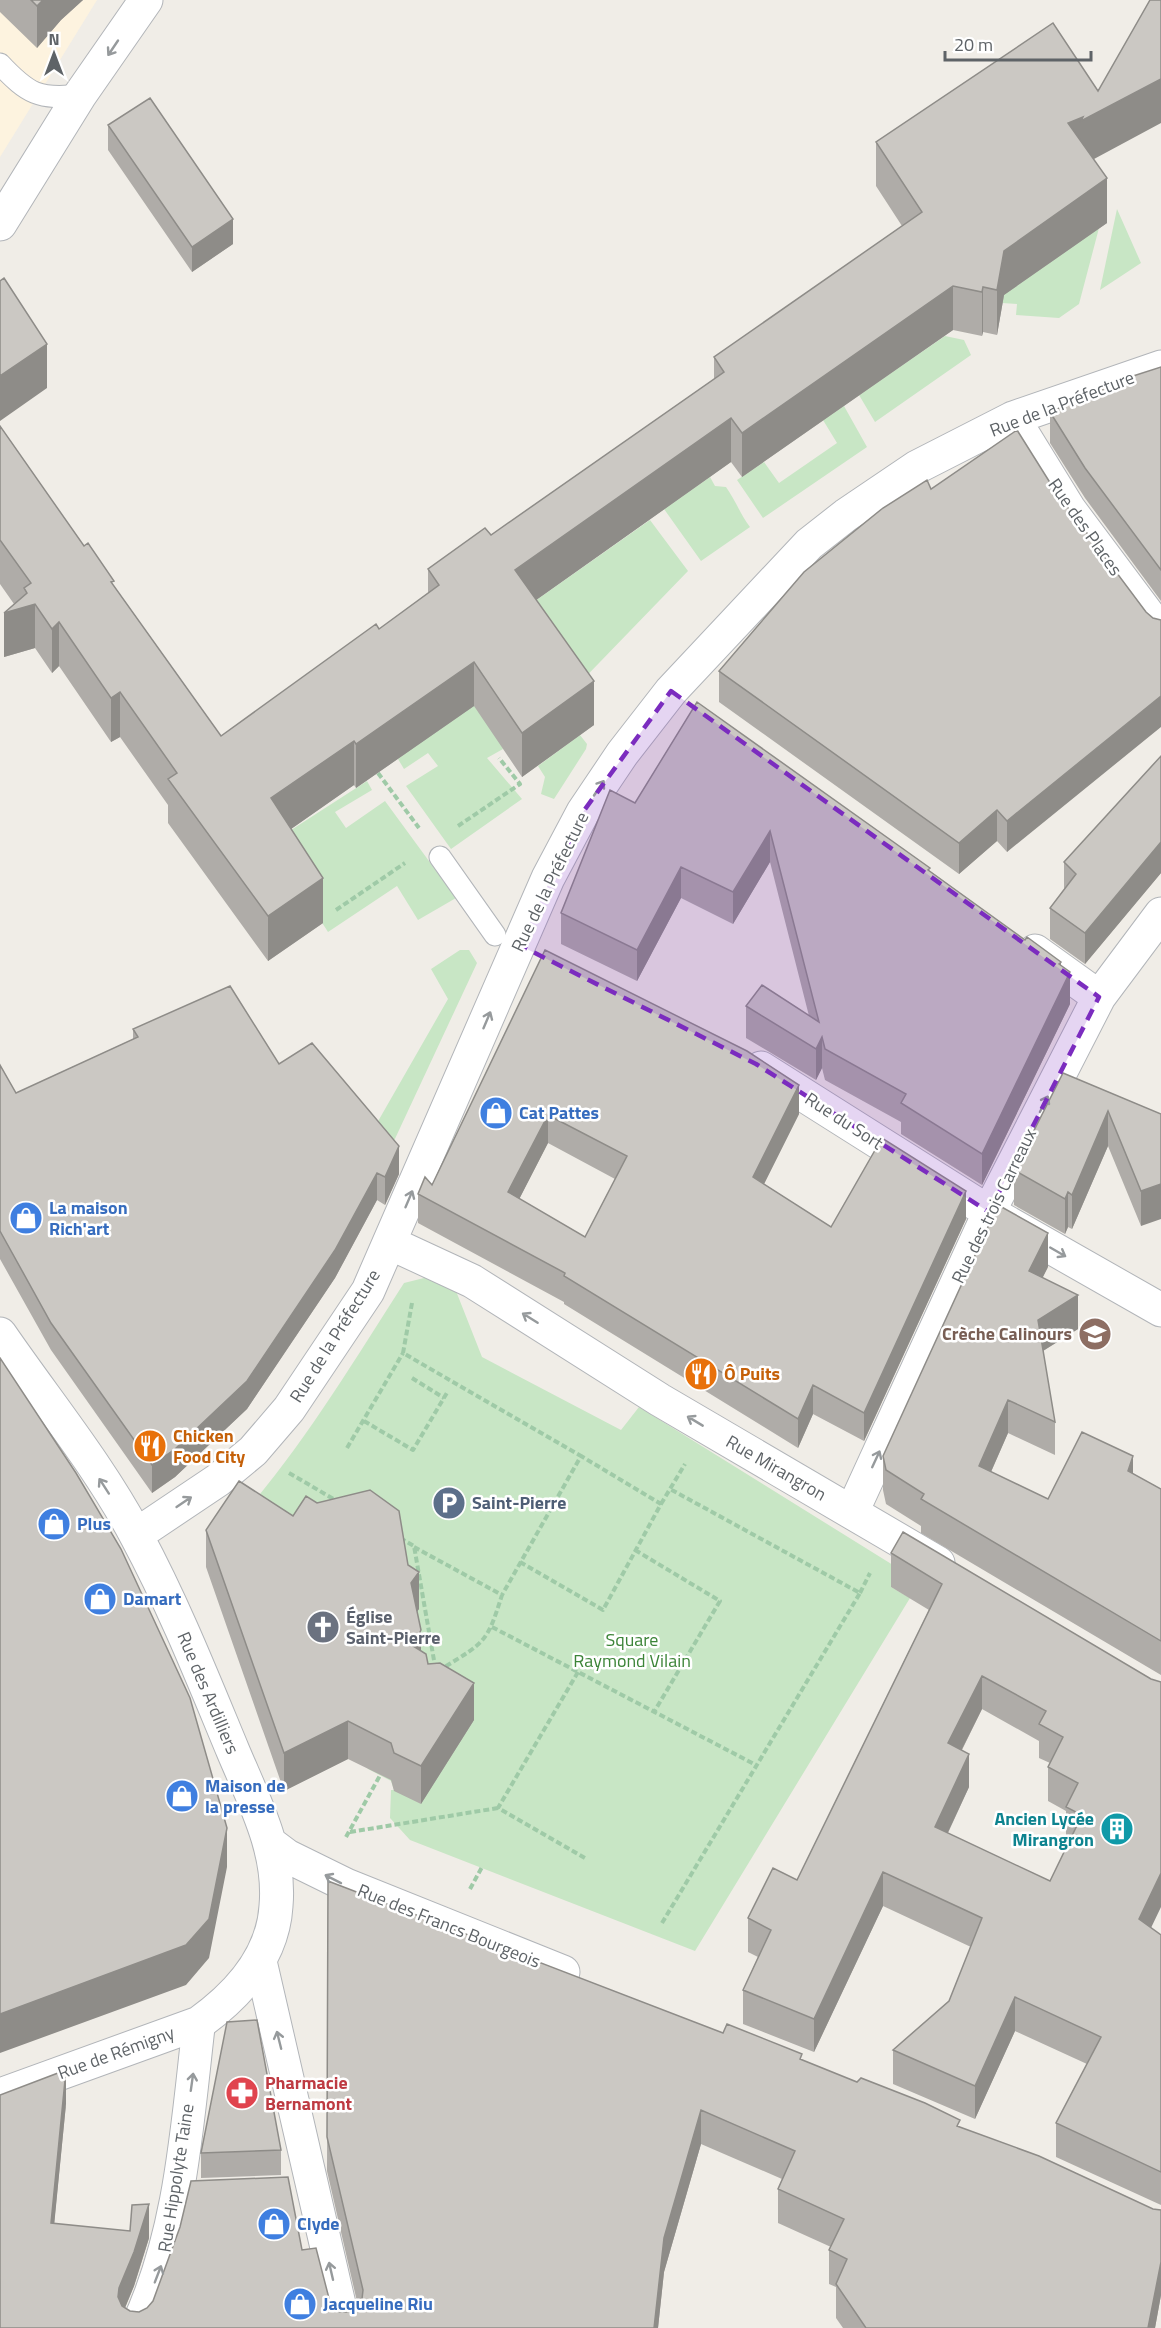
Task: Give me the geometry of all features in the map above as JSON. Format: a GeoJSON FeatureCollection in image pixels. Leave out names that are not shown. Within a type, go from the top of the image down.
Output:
{"type":"FeatureCollection","features":[{"type":"Feature","properties":{"kind":"street"},"geometry":{"type":"LineString","coordinates":[[0,224],[80,95],[146,0]]}},
{"type":"Feature","properties":{"kind":"street","name":"Rue de la Préfecture"},"geometry":{"type":"LineString","coordinates":[[136,1535],[218,1480],[253,1451],[289,1409],[368,1291],[401,1248],[507,940],[548,878],[584,812],[622,754],[681,698],[809,544],[846,515],[917,467],[1013,418],[1161,367]]}},
{"type":"Feature","properties":{"kind":"street","name":"Rue des Places"},"geometry":{"type":"LineString","coordinates":[[1013,418],[1069,509],[1161,632]]}},
{"type":"Feature","properties":{"kind":"street","name":"Rue des trois Carreaux"},"geometry":{"type":"LineString","coordinates":[[852,1512],[989,1212],[1099,997],[1161,914]]}},
{"type":"Feature","properties":{"kind":"street"},"geometry":{"type":"LineString","coordinates":[[1012,935],[1099,997]]}},
{"type":"Feature","properties":{"kind":"street"},"geometry":{"type":"LineString","coordinates":[[507,940],[551,960]]}},
{"type":"Feature","properties":{"kind":"street","name":"Rue du Sort"},"geometry":{"type":"LineString","coordinates":[[736,1054],[989,1212],[1161,1310]]}},
{"type":"Feature","properties":{"kind":"street","name":"Rue Mirangron"},"geometry":{"type":"LineString","coordinates":[[401,1248],[472,1281],[660,1400],[960,1576]]}},
{"type":"Feature","properties":{"kind":"street","name":"Rue des Ardilliers"},"geometry":{"type":"LineString","coordinates":[[3,1345],[70,1434],[136,1535],[197,1664],[271,1844],[276,1882],[276,1907],[271,1936],[260,1959]]}},
{"type":"Feature","properties":{"kind":"street","name":"Rue des Francs Bourgeois"},"geometry":{"type":"LineString","coordinates":[[271,1844],[287,1856],[345,1885],[589,1982]]}},
{"type":"Feature","properties":{"kind":"street"},"geometry":{"type":"LineString","coordinates":[[260,1959],[345,2328]]}},
{"type":"Feature","properties":{"kind":"street","name":"Rue de Rémigny"},"geometry":{"type":"LineString","coordinates":[[0,2095],[199,2023],[218,2009],[244,1984],[260,1959]]}},
{"type":"Feature","properties":{"kind":"street","name":"Rue Hippolyte Taine"},"geometry":{"type":"LineString","coordinates":[[136,2328],[162,2264],[176,2197],[199,2023]]}},
{"type":"Feature","properties":{"kind":"street"},"geometry":{"type":"LineString","coordinates":[[279,2194],[314,2192]]}},
{"type":"Feature","properties":{"kind":"street"},"geometry":{"type":"LineString","coordinates":[[176,2197],[210,2196]]}},
{"type":"Feature","properties":{"kind":"lane"},"geometry":{"type":"LineString","coordinates":[[0,64],[18,84],[30,92],[45,97],[80,95]]}},
{"type":"Feature","properties":{"kind":"lane"},"geometry":{"type":"LineString","coordinates":[[440,857],[507,940]]}},
{"type":"Feature","properties":{"kind":"path"},"geometry":{"type":"LineString","coordinates":[[378,773],[440,857]]}},
{"type":"Feature","properties":{"kind":"path"},"geometry":{"type":"LineString","coordinates":[[347,1448],[403,1353],[416,1280],[401,1248]]}},
{"type":"Feature","properties":{"kind":"path"},"geometry":{"type":"LineString","coordinates":[[403,1353],[661,1504]]}},
{"type":"Feature","properties":{"kind":"path"},"geometry":{"type":"LineString","coordinates":[[412,1378],[444,1398]]}},
{"type":"Feature","properties":{"kind":"path"},"geometry":{"type":"LineString","coordinates":[[364,1421],[413,1450],[448,1391]]}},
{"type":"Feature","properties":{"kind":"path"},"geometry":{"type":"LineString","coordinates":[[253,1451],[343,1504]]}},
{"type":"Feature","properties":{"kind":"path"},"geometry":{"type":"LineString","coordinates":[[414,1546],[436,1672],[481,1644],[492,1627],[502,1595],[581,1456]]}},
{"type":"Feature","properties":{"kind":"path"},"geometry":{"type":"LineString","coordinates":[[520,1562],[603,1610],[661,1504],[687,1462]]}},
{"type":"Feature","properties":{"kind":"path"},"geometry":{"type":"LineString","coordinates":[[670,1489],[860,1593]]}},
{"type":"Feature","properties":{"kind":"path"},"geometry":{"type":"LineString","coordinates":[[393,1534],[502,1595]]}},
{"type":"Feature","properties":{"kind":"path"},"geometry":{"type":"LineString","coordinates":[[636,1550],[720,1601],[654,1712]]}},
{"type":"Feature","properties":{"kind":"path"},"geometry":{"type":"LineString","coordinates":[[662,1923],[860,1593],[873,1567]]}},
{"type":"Feature","properties":{"kind":"path"},"geometry":{"type":"LineString","coordinates":[[492,1627],[756,1766]]}},
{"type":"Feature","properties":{"kind":"path"},"geometry":{"type":"LineString","coordinates":[[498,1808],[578,1672]]}},
{"type":"Feature","properties":{"kind":"path"},"geometry":{"type":"LineString","coordinates":[[325,1875],[387,1762]]}},
{"type":"Feature","properties":{"kind":"path"},"geometry":{"type":"LineString","coordinates":[[349,1832],[498,1808],[585,1858]]}},
{"type":"Feature","properties":{"kind":"highlighted area"},"geometry":{"type":"Polygon","coordinates":[[[671,691],[1099,997],[989,1212],[756,1064],[519,945],[583,812],[671,691]]]}},
{"type":"Feature","properties":{"kind":"shaded area"},"geometry":{"type":"Polygon","coordinates":[[[0,0],[97,0],[0,157],[0,0]]]}},
{"type":"Feature","properties":{"kind":"green space"},"geometry":{"type":"Polygon","coordinates":[[[1117,209],[1141,263],[1100,290],[1117,209]]]}},
{"type":"Feature","properties":{"kind":"green space"},"geometry":{"type":"Polygon","coordinates":[[[1099,228],[1079,304],[1059,318],[1016,315],[1017,304],[1002,303],[999,298],[1099,228]]]}},
{"type":"Feature","properties":{"kind":"green space"},"geometry":{"type":"Polygon","coordinates":[[[945,336],[964,340],[971,355],[875,422],[859,395],[945,336]]]}},
{"type":"Feature","properties":{"kind":"green space"},"geometry":{"type":"Polygon","coordinates":[[[844,406],[867,447],[763,518],[737,480],[764,462],[779,483],[837,443],[823,420],[844,406]]]}},
{"type":"Feature","properties":{"kind":"green space"},"geometry":{"type":"Polygon","coordinates":[[[710,477],[715,486],[726,487],[750,527],[701,561],[664,509],[710,477]]]}},
{"type":"Feature","properties":{"kind":"green space"},"geometry":{"type":"Polygon","coordinates":[[[650,520],[688,571],[570,693],[515,615],[650,520]]]}},
{"type":"Feature","properties":{"kind":"green space"},"geometry":{"type":"Polygon","coordinates":[[[484,691],[503,749],[487,758],[522,799],[451,849],[406,786],[438,766],[428,753],[404,769],[398,759],[484,691]]]}},
{"type":"Feature","properties":{"kind":"green space"},"geometry":{"type":"Polygon","coordinates":[[[580,735],[587,744],[586,749],[554,799],[541,794],[545,777],[538,766],[580,735]]]}},
{"type":"Feature","properties":{"kind":"green space"},"geometry":{"type":"Polygon","coordinates":[[[367,781],[372,790],[335,812],[346,828],[385,801],[456,898],[418,920],[397,886],[328,932],[271,843],[367,781]]]}},
{"type":"Feature","properties":{"kind":"green space"},"geometry":{"type":"Polygon","coordinates":[[[460,950],[469,950],[477,963],[386,1158],[369,1137],[448,999],[431,969],[460,950]]]}},
{"type":"Feature","properties":{"kind":"green space","name":"Square Raymond Vilain"},"geometry":{"type":"Polygon","coordinates":[[[428,1277],[456,1291],[482,1357],[621,1430],[639,1407],[901,1570],[891,1587],[910,1598],[695,1951],[410,1840],[390,1818],[391,1790],[394,1790],[391,1781],[368,1769],[239,1519],[306,1434],[404,1283],[428,1277]]]}},
{"type":"Feature","properties":{"kind":"building"},"geometry":{"type":"Polygon","coordinates":[[[31,0],[43,0],[37,6],[31,0]]]}},
{"type":"Feature","properties":{"kind":"building"},"geometry":{"type":"Polygon","coordinates":[[[1150,0],[1161,0],[1161,79],[1081,121],[1083,117],[1068,123],[1107,178],[1004,251],[997,290],[983,287],[982,292],[953,286],[742,433],[731,418],[515,570],[594,681],[522,733],[474,662],[356,744],[354,741],[271,798],[323,878],[268,916],[168,779],[177,773],[120,692],[111,698],[59,622],[52,629],[35,604],[4,613],[27,593],[24,588],[31,583],[0,540],[0,426],[84,546],[88,543],[114,581],[111,582],[221,736],[376,624],[379,629],[439,585],[428,569],[485,528],[491,535],[724,372],[714,357],[922,212],[876,142],[1053,23],[1098,91],[1150,0]]]}},
{"type":"Feature","properties":{"kind":"building"},"geometry":{"type":"Polygon","coordinates":[[[150,98],[233,219],[192,247],[108,125],[150,98]]]}},
{"type":"Feature","properties":{"kind":"building"},"geometry":{"type":"Polygon","coordinates":[[[4,278],[47,344],[0,376],[0,281],[4,278]]]}},
{"type":"Feature","properties":{"kind":"building"},"geometry":{"type":"Polygon","coordinates":[[[1161,367],[1161,570],[1085,468],[1050,412],[1130,377],[1161,367]]]}},
{"type":"Feature","properties":{"kind":"building"},"geometry":{"type":"Polygon","coordinates":[[[1017,430],[1054,489],[1146,612],[1153,618],[1161,620],[1161,696],[1007,821],[997,810],[959,843],[719,671],[804,572],[883,508],[927,480],[931,489],[1017,430]]]}},
{"type":"Feature","properties":{"kind":"building"},"geometry":{"type":"Polygon","coordinates":[[[697,702],[930,868],[928,870],[1025,940],[1027,937],[1061,962],[1059,964],[1070,972],[982,1154],[901,1103],[906,1094],[825,1049],[822,1037],[816,1049],[746,1006],[762,985],[819,1022],[770,831],[733,892],[681,867],[637,950],[561,913],[610,790],[635,803],[697,702]]]}},
{"type":"Feature","properties":{"kind":"building"},"geometry":{"type":"Polygon","coordinates":[[[1161,756],[1161,842],[1085,933],[1050,908],[1076,874],[1064,862],[1161,756]]]}},
{"type":"Feature","properties":{"kind":"building"},"geometry":{"type":"Polygon","coordinates":[[[545,950],[747,1051],[799,1085],[753,1177],[831,1227],[882,1138],[966,1191],[864,1413],[813,1385],[798,1419],[564,1276],[565,1273],[418,1194],[425,1177],[432,1185],[545,950]],[[548,1115],[508,1192],[585,1237],[627,1156],[548,1115]]]}},
{"type":"Feature","properties":{"kind":"building"},"geometry":{"type":"Polygon","coordinates":[[[230,986],[279,1064],[312,1043],[399,1146],[385,1177],[377,1173],[335,1250],[247,1381],[175,1449],[152,1465],[51,1323],[0,1231],[0,1065],[16,1093],[138,1037],[133,1029],[230,986]]]}},
{"type":"Feature","properties":{"kind":"building"},"geometry":{"type":"Polygon","coordinates":[[[1063,1073],[1161,1114],[1161,1184],[1141,1191],[1108,1111],[1072,1195],[1068,1192],[1065,1199],[1014,1170],[1063,1073]]]}},
{"type":"Feature","properties":{"kind":"building"},"geometry":{"type":"Polygon","coordinates":[[[998,1205],[1048,1233],[1029,1271],[1078,1295],[1038,1320],[1055,1422],[1008,1400],[979,1466],[1048,1499],[1082,1432],[1133,1456],[1128,1471],[1161,1489],[1161,1641],[921,1499],[924,1494],[886,1470],[883,1456],[998,1205]]]}},
{"type":"Feature","properties":{"kind":"building"},"geometry":{"type":"Polygon","coordinates":[[[0,1358],[76,1473],[121,1549],[190,1698],[227,1828],[209,1919],[186,1945],[0,2014],[0,1358]]]}},
{"type":"Feature","properties":{"kind":"building","name":"Église Saint-Pierre"},"geometry":{"type":"Polygon","coordinates":[[[239,1481],[293,1516],[306,1496],[317,1503],[370,1490],[399,1511],[408,1565],[419,1572],[411,1583],[421,1630],[413,1646],[426,1654],[428,1664],[440,1663],[474,1683],[421,1766],[394,1753],[391,1743],[348,1721],[284,1753],[206,1530],[239,1481]]]}},
{"type":"Feature","properties":{"kind":"building"},"geometry":{"type":"Polygon","coordinates":[[[903,1532],[1151,1679],[1161,1682],[1161,1873],[1139,1919],[1161,1935],[1161,2172],[1056,2123],[1101,2037],[1015,1997],[975,2086],[893,2050],[949,2001],[982,1918],[883,1872],[814,2019],[743,1990],[771,1930],[748,1918],[773,1868],[797,1880],[942,1584],[891,1553],[903,1532]],[[982,1676],[948,1743],[969,1754],[935,1827],[1050,1881],[1082,1815],[1066,1807],[1078,1783],[1048,1767],[1063,1737],[1039,1724],[1046,1711],[982,1676]]]}},
{"type":"Feature","properties":{"kind":"building"},"geometry":{"type":"Polygon","coordinates":[[[328,1881],[723,2033],[727,2024],[802,2054],[800,2059],[857,2082],[861,2078],[925,2103],[960,2120],[957,2126],[1039,2156],[1153,2209],[1161,2210],[1161,2262],[1148,2328],[866,2328],[836,2284],[847,2259],[829,2250],[844,2219],[778,2189],[795,2151],[701,2110],[664,2238],[654,2328],[0,2328],[0,2095],[66,2070],[51,2223],[130,2231],[132,2205],[149,2204],[134,2252],[119,2288],[118,2297],[122,2306],[130,2311],[139,2312],[153,2301],[180,2227],[191,2181],[288,2177],[302,2250],[316,2248],[331,2306],[340,2312],[350,2312],[358,2307],[363,2290],[327,2137],[328,1881]]]}},
{"type":"Feature","properties":{"kind":"building","name":"Pharmacie Bernamont"},"geometry":{"type":"Polygon","coordinates":[[[257,2020],[281,2150],[201,2153],[227,2022],[257,2020]]]}},
{"type":"Feature","properties":{"kind":"place","name":"Cat Pattes"},"geometry":{"type":"Point","coordinates":[496,1113]}},
{"type":"Feature","properties":{"kind":"place","name":"La maison Rich'art"},"geometry":{"type":"Point","coordinates":[26,1218]}},
{"type":"Feature","properties":{"kind":"place","name":"Crèche Calinours"},"geometry":{"type":"Point","coordinates":[1095,1334]}},
{"type":"Feature","properties":{"kind":"place","name":"Ô Puits"},"geometry":{"type":"Point","coordinates":[701,1374]}},
{"type":"Feature","properties":{"kind":"place","name":"Chicken Food City"},"geometry":{"type":"Point","coordinates":[150,1446]}},
{"type":"Feature","properties":{"kind":"place","name":"Saint-Pierre"},"geometry":{"type":"Point","coordinates":[449,1503]}},
{"type":"Feature","properties":{"kind":"place","name":"Plus"},"geometry":{"type":"Point","coordinates":[54,1524]}},
{"type":"Feature","properties":{"kind":"place","name":"Damart"},"geometry":{"type":"Point","coordinates":[100,1599]}},
{"type":"Feature","properties":{"kind":"place","name":"Église Saint-Pierre"},"geometry":{"type":"Point","coordinates":[323,1627]}},
{"type":"Feature","properties":{"kind":"place","name":"Maison de la presse"},"geometry":{"type":"Point","coordinates":[182,1796]}},
{"type":"Feature","properties":{"kind":"place","name":"Ancien Lycée Mirangron"},"geometry":{"type":"Point","coordinates":[1117,1829]}},
{"type":"Feature","properties":{"kind":"place","name":"Pharmacie Bernamont"},"geometry":{"type":"Point","coordinates":[242,2093]}},
{"type":"Feature","properties":{"kind":"place","name":"Clyde"},"geometry":{"type":"Point","coordinates":[274,2224]}},
{"type":"Feature","properties":{"kind":"place","name":"Jacqueline Riu"},"geometry":{"type":"Point","coordinates":[300,2304]}}]}
